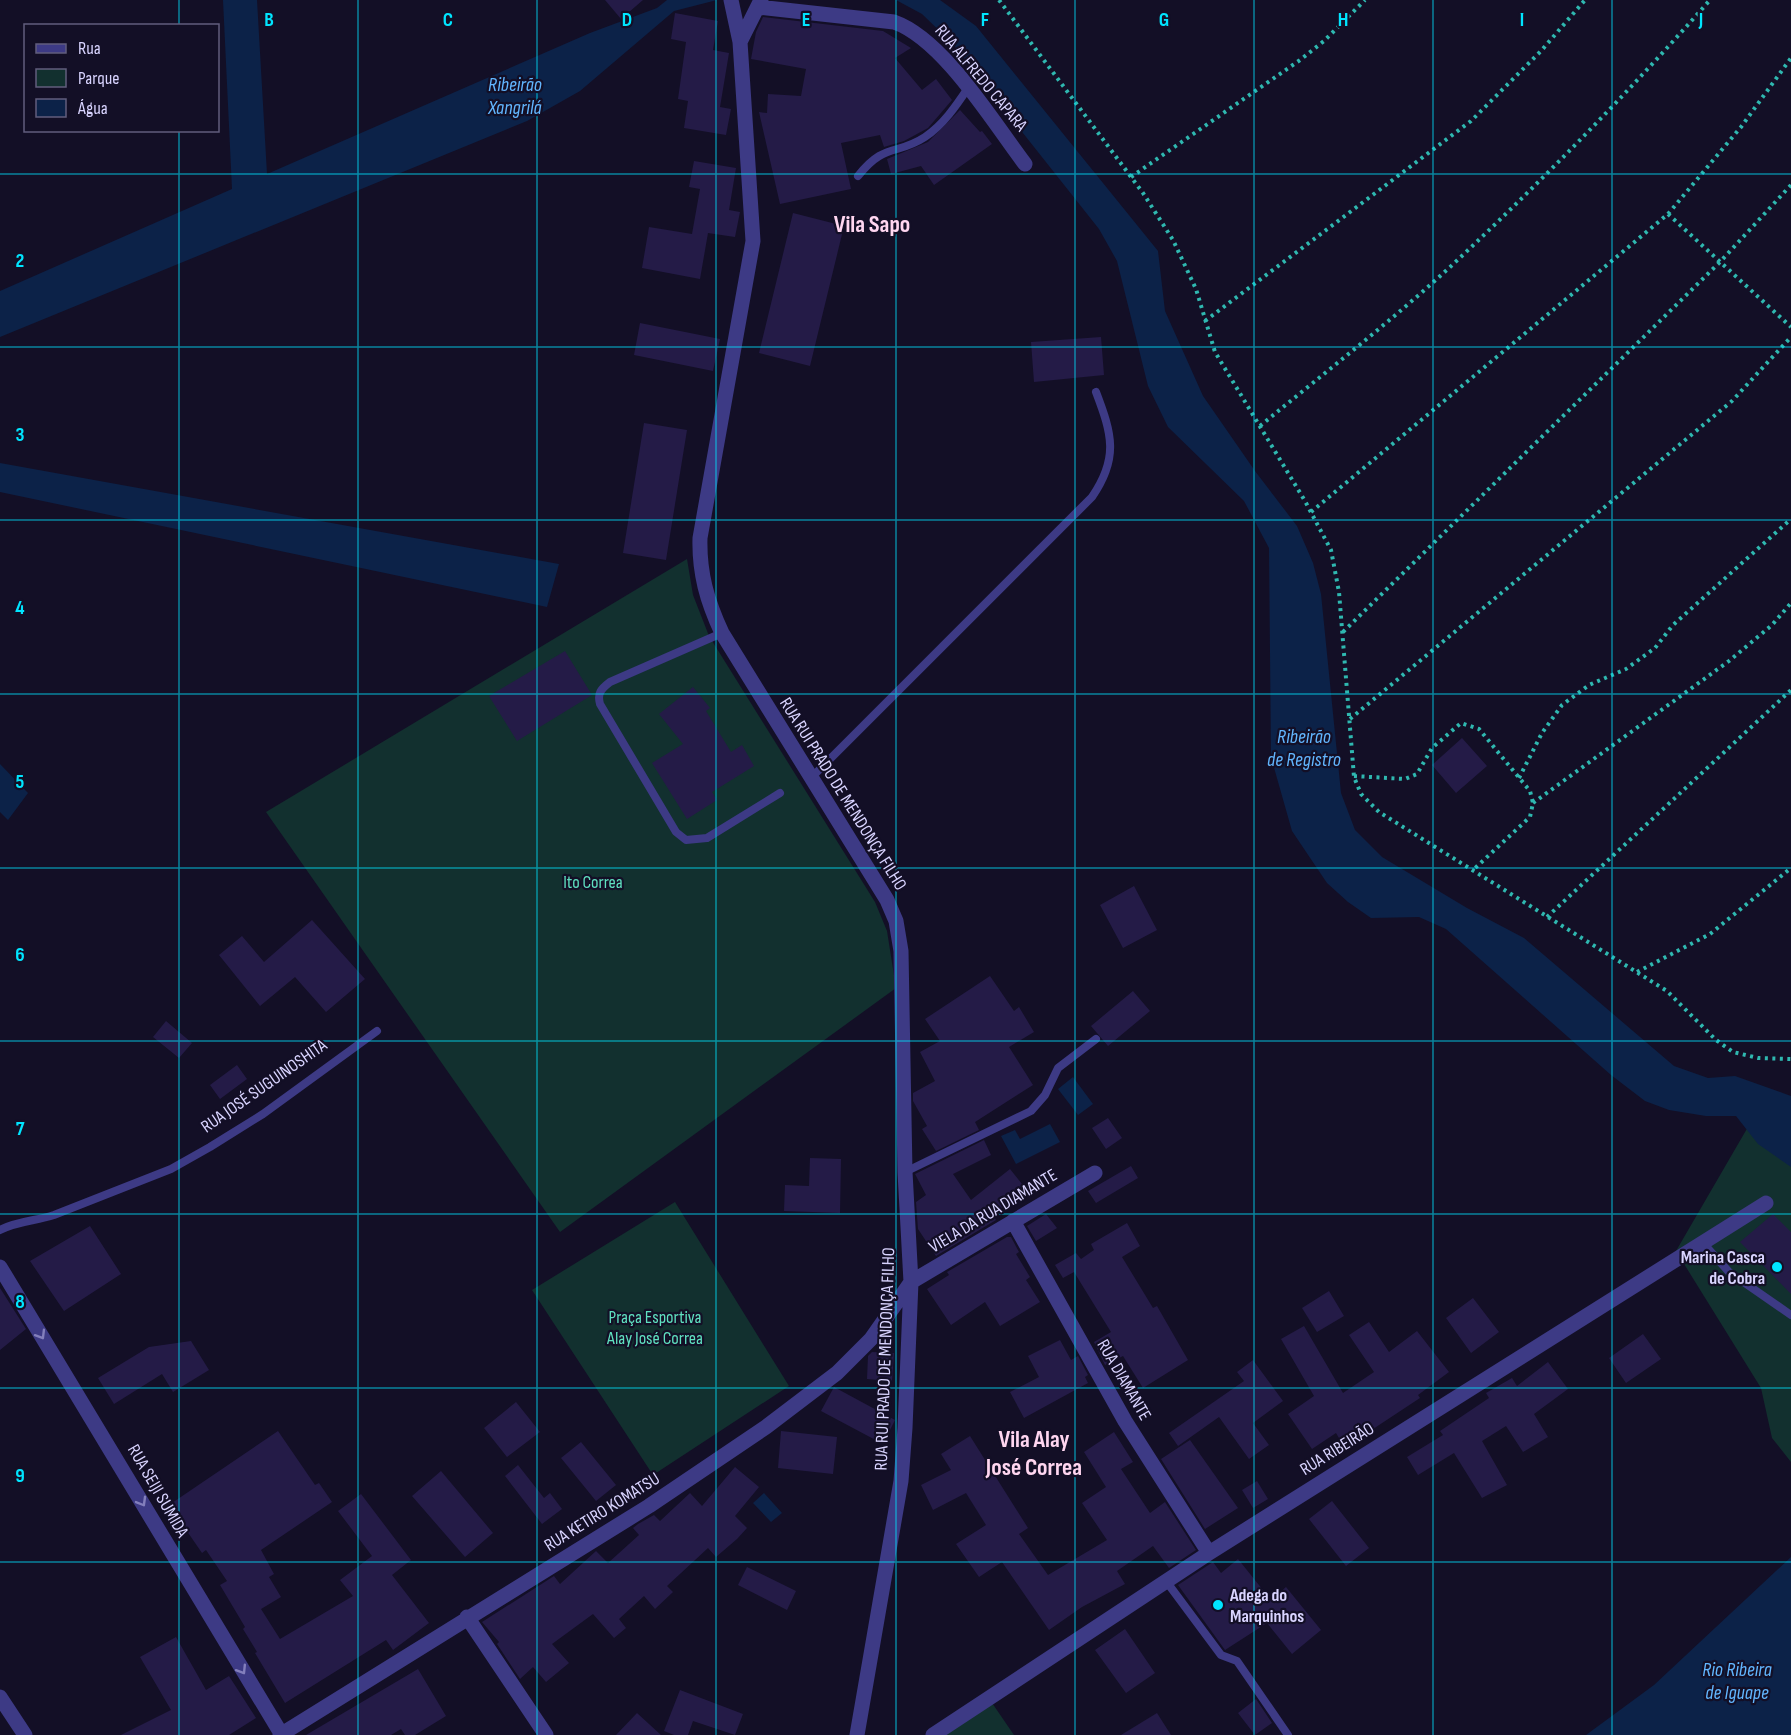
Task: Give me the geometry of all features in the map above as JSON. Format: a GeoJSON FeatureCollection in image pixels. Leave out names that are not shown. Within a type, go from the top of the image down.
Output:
{"type":"FeatureCollection","features":[{"type":"Feature","properties":{"kind":"street","name":"RUA RUI PRADO DE MENDONÇA FILHO"},"geometry":{"type":"LineString","coordinates":[[731,3],[740,42],[753,241],[700,547],[705,592],[722,633],[878,884],[896,921],[903,979],[905,1172],[911,1282],[901,1481],[857,1735]]}},
{"type":"Feature","properties":{"kind":"street"},"geometry":{"type":"LineString","coordinates":[[740,42],[760,3]]}},
{"type":"Feature","properties":{"kind":"street","name":"RUA ALFREDO CAPARA"},"geometry":{"type":"LineString","coordinates":[[760,3],[894,22],[909,27],[931,45],[968,88],[1025,164]]}},
{"type":"Feature","properties":{"kind":"street","name":"VIELA DA RUA DIAMANTE"},"geometry":{"type":"LineString","coordinates":[[911,1282],[1095,1173]]}},
{"type":"Feature","properties":{"kind":"street","name":"RUA RIBEIRÃO"},"geometry":{"type":"LineString","coordinates":[[933,1735],[1209,1553],[1766,1203]]}},
{"type":"Feature","properties":{"kind":"street","name":"RUA DIAMANTE"},"geometry":{"type":"LineString","coordinates":[[1013,1221],[1125,1421],[1209,1553]]}},
{"type":"Feature","properties":{"kind":"street","name":"RUA SEIJI SUMIDA"},"geometry":{"type":"LineString","coordinates":[[0,1267],[281,1735]]}},
{"type":"Feature","properties":{"kind":"street","name":"RUA KETIRO KOMATSU"},"geometry":{"type":"LineString","coordinates":[[281,1735],[467,1617],[649,1506],[766,1427],[837,1372],[871,1339],[911,1282]]}},
{"type":"Feature","properties":{"kind":"street"},"geometry":{"type":"LineString","coordinates":[[467,1617],[546,1735]]}},
{"type":"Feature","properties":{"kind":"street"},"geometry":{"type":"LineString","coordinates":[[0,1696],[25,1735]]}},
{"type":"Feature","properties":{"kind":"lane"},"geometry":{"type":"LineString","coordinates":[[858,176],[877,155],[912,143],[935,129],[968,88]]}},
{"type":"Feature","properties":{"kind":"lane"},"geometry":{"type":"LineString","coordinates":[[811,778],[1092,497],[1106,478],[1111,453],[1109,426],[1096,392]]}},
{"type":"Feature","properties":{"kind":"lane"},"geometry":{"type":"LineString","coordinates":[[722,633],[610,682],[602,688],[598,696],[600,704],[676,832],[686,840],[707,838],[780,793]]}},
{"type":"Feature","properties":{"kind":"lane","name":"RUA JOSÉ SUGUINOSHITA"},"geometry":{"type":"LineString","coordinates":[[0,1230],[19,1222],[34,1221],[54,1215],[171,1169],[263,1114],[377,1031]]}},
{"type":"Feature","properties":{"kind":"lane"},"geometry":{"type":"LineString","coordinates":[[905,1172],[1031,1111],[1045,1095],[1058,1068],[1096,1039]]}},
{"type":"Feature","properties":{"kind":"lane"},"geometry":{"type":"LineString","coordinates":[[1703,1243],[1729,1272],[1791,1315]]}},
{"type":"Feature","properties":{"kind":"lane"},"geometry":{"type":"LineString","coordinates":[[1166,1581],[1221,1655],[1237,1661],[1288,1735]]}},
{"type":"Feature","properties":{"kind":"path"},"geometry":{"type":"LineString","coordinates":[[999,0],[1131,177],[1173,240],[1196,289],[1215,352],[1311,512],[1331,550],[1342,632],[1354,776],[1361,794],[1379,812],[1636,972],[1681,1003],[1716,1041],[1733,1052],[1758,1058],[1791,1059]]}},
{"type":"Feature","properties":{"kind":"path"},"geometry":{"type":"LineString","coordinates":[[1131,177],[1300,60],[1324,41],[1365,0]]}},
{"type":"Feature","properties":{"kind":"path"},"geometry":{"type":"LineString","coordinates":[[1205,321],[1471,121],[1541,51],[1585,0]]}},
{"type":"Feature","properties":{"kind":"path"},"geometry":{"type":"LineString","coordinates":[[1260,426],[1448,269],[1544,176],[1667,49],[1710,0]]}},
{"type":"Feature","properties":{"kind":"path"},"geometry":{"type":"LineString","coordinates":[[1311,512],[1668,214],[1741,127],[1791,58]]}},
{"type":"Feature","properties":{"kind":"path"},"geometry":{"type":"LineString","coordinates":[[1342,632],[1720,262],[1791,185]]}},
{"type":"Feature","properties":{"kind":"path"},"geometry":{"type":"LineString","coordinates":[[1668,214],[1791,327]]}},
{"type":"Feature","properties":{"kind":"path"},"geometry":{"type":"LineString","coordinates":[[1350,720],[1732,401],[1791,337]]}},
{"type":"Feature","properties":{"kind":"path"},"geometry":{"type":"LineString","coordinates":[[1519,778],[1542,733],[1562,705],[1589,685],[1626,669],[1654,648],[1673,625],[1791,519]]}},
{"type":"Feature","properties":{"kind":"path"},"geometry":{"type":"LineString","coordinates":[[1533,803],[1729,661],[1772,625],[1791,603]]}},
{"type":"Feature","properties":{"kind":"path"},"geometry":{"type":"LineString","coordinates":[[1546,917],[1791,690]]}},
{"type":"Feature","properties":{"kind":"path"},"geometry":{"type":"LineString","coordinates":[[1354,776],[1405,779],[1417,774],[1432,748],[1461,723],[1479,729],[1530,791],[1533,803],[1530,817],[1472,871]]}},
{"type":"Feature","properties":{"kind":"path"},"geometry":{"type":"LineString","coordinates":[[1636,972],[1710,934],[1791,868]]}},
{"type":"Feature","properties":{"kind":"green space","name":"Ito Correa"},"geometry":{"type":"Polygon","coordinates":[[[687,559],[693,595],[709,636],[875,902],[887,931],[896,988],[560,1232],[266,812],[687,559]]]}},
{"type":"Feature","properties":{"kind":"green space"},"geometry":{"type":"Polygon","coordinates":[[[1759,1108],[1791,1126],[1791,1462],[1772,1438],[1761,1388],[1676,1251],[1759,1108]]]}},
{"type":"Feature","properties":{"kind":"green space","name":"Praça Esportiva Alay José Correa"},"geometry":{"type":"Polygon","coordinates":[[[675,1202],[789,1386],[653,1475],[532,1290],[675,1202]]]}},
{"type":"Feature","properties":{"kind":"green space"},"geometry":{"type":"Polygon","coordinates":[[[990,1700],[1014,1735],[937,1735],[990,1700]]]}},
{"type":"Feature","properties":{"kind":"water","name":"Ribeirão Xangrilá"},"geometry":{"type":"Polygon","coordinates":[[[223,0],[257,0],[267,174],[590,33],[657,8],[667,0],[717,0],[674,11],[580,91],[527,121],[0,337],[0,291],[232,189],[223,0]]]}},
{"type":"Feature","properties":{"kind":"water","name":"Ribeirão de Registro"},"geometry":{"type":"Polygon","coordinates":[[[896,0],[940,0],[976,26],[1158,251],[1165,311],[1203,396],[1255,471],[1297,526],[1313,563],[1321,594],[1341,793],[1355,830],[1382,857],[1467,908],[1524,938],[1674,1066],[1708,1078],[1735,1076],[1791,1096],[1791,1167],[1758,1144],[1736,1116],[1706,1116],[1669,1110],[1645,1101],[1611,1075],[1446,929],[1419,917],[1371,918],[1327,883],[1292,831],[1271,757],[1269,548],[1244,501],[1168,427],[1148,386],[1117,261],[1099,229],[951,42],[922,14],[896,0]]]}},
{"type":"Feature","properties":{"kind":"water"},"geometry":{"type":"Polygon","coordinates":[[[0,463],[559,564],[547,607],[0,492],[0,463]]]}},
{"type":"Feature","properties":{"kind":"water"},"geometry":{"type":"Polygon","coordinates":[[[0,764],[28,793],[8,820],[0,812],[0,764]]]}},
{"type":"Feature","properties":{"kind":"water"},"geometry":{"type":"Polygon","coordinates":[[[1073,1077],[1093,1104],[1078,1115],[1058,1089],[1073,1077]]]}},
{"type":"Feature","properties":{"kind":"water"},"geometry":{"type":"Polygon","coordinates":[[[1050,1124],[1060,1142],[1016,1164],[1001,1136],[1015,1130],[1020,1139],[1050,1124]]]}},
{"type":"Feature","properties":{"kind":"water"},"geometry":{"type":"Polygon","coordinates":[[[764,1493],[782,1513],[771,1522],[753,1503],[764,1493]]]}},
{"type":"Feature","properties":{"kind":"water","name":"Rio Ribeira de Iguape"},"geometry":{"type":"Polygon","coordinates":[[[1791,1557],[1791,1735],[1586,1735],[1654,1685],[1791,1557]]]}},
{"type":"Feature","properties":{"kind":"building"},"geometry":{"type":"Polygon","coordinates":[[[605,0],[643,0],[621,19],[605,0]]]}},
{"type":"Feature","properties":{"kind":"building"},"geometry":{"type":"Polygon","coordinates":[[[675,13],[718,21],[713,50],[729,53],[720,107],[731,109],[726,135],[684,128],[688,101],[678,99],[686,42],[671,39],[675,13]]]}},
{"type":"Feature","properties":{"kind":"building"},"geometry":{"type":"Polygon","coordinates":[[[763,17],[883,31],[911,48],[895,58],[922,90],[936,79],[952,100],[928,128],[904,141],[884,147],[880,135],[841,143],[851,189],[780,204],[759,112],[767,113],[768,94],[801,96],[806,69],[751,59],[756,32],[763,17]]]}},
{"type":"Feature","properties":{"kind":"building"},"geometry":{"type":"Polygon","coordinates":[[[960,110],[992,144],[934,185],[921,166],[891,174],[887,159],[928,142],[960,110]]]}},
{"type":"Feature","properties":{"kind":"building"},"geometry":{"type":"Polygon","coordinates":[[[694,161],[736,168],[729,210],[740,212],[735,237],[708,233],[700,279],[642,268],[649,227],[692,234],[700,189],[689,187],[694,161]]]}},
{"type":"Feature","properties":{"kind":"building"},"geometry":{"type":"Polygon","coordinates":[[[793,213],[844,226],[810,366],[759,353],[793,213]]]}},
{"type":"Feature","properties":{"kind":"building"},"geometry":{"type":"Polygon","coordinates":[[[640,323],[720,339],[713,371],[634,355],[640,323]]]}},
{"type":"Feature","properties":{"kind":"building"},"geometry":{"type":"Polygon","coordinates":[[[1101,337],[1104,375],[1034,382],[1031,342],[1101,337]]]}},
{"type":"Feature","properties":{"kind":"building"},"geometry":{"type":"Polygon","coordinates":[[[644,423],[687,430],[666,560],[623,553],[644,423]]]}},
{"type":"Feature","properties":{"kind":"building"},"geometry":{"type":"Polygon","coordinates":[[[565,651],[592,695],[517,741],[489,696],[565,651]]]}},
{"type":"Feature","properties":{"kind":"building"},"geometry":{"type":"Polygon","coordinates":[[[693,687],[710,708],[706,711],[731,752],[742,745],[754,766],[712,792],[717,800],[687,819],[652,763],[683,744],[659,714],[693,687]]]}},
{"type":"Feature","properties":{"kind":"building"},"geometry":{"type":"Polygon","coordinates":[[[1462,738],[1487,766],[1456,793],[1432,765],[1462,738]]]}},
{"type":"Feature","properties":{"kind":"building"},"geometry":{"type":"Polygon","coordinates":[[[1134,886],[1157,930],[1123,948],[1100,905],[1134,886]]]}},
{"type":"Feature","properties":{"kind":"building"},"geometry":{"type":"Polygon","coordinates":[[[312,920],[365,979],[326,1012],[295,977],[260,1006],[219,955],[242,936],[264,962],[312,920]]]}},
{"type":"Feature","properties":{"kind":"building"},"geometry":{"type":"Polygon","coordinates":[[[990,976],[1014,1011],[1019,1007],[1034,1032],[1009,1047],[1033,1085],[975,1122],[979,1130],[936,1151],[922,1129],[927,1126],[913,1101],[913,1093],[935,1081],[920,1052],[940,1041],[925,1019],[990,976]]]}},
{"type":"Feature","properties":{"kind":"building"},"geometry":{"type":"Polygon","coordinates":[[[1133,991],[1150,1011],[1108,1046],[1091,1026],[1133,991]]]}},
{"type":"Feature","properties":{"kind":"building"},"geometry":{"type":"Polygon","coordinates":[[[166,1021],[192,1043],[179,1058],[153,1037],[166,1021]]]}},
{"type":"Feature","properties":{"kind":"building"},"geometry":{"type":"Polygon","coordinates":[[[237,1065],[247,1079],[220,1099],[210,1085],[237,1065]]]}},
{"type":"Feature","properties":{"kind":"building"},"geometry":{"type":"Polygon","coordinates":[[[1108,1118],[1122,1138],[1106,1149],[1092,1128],[1108,1118]]]}},
{"type":"Feature","properties":{"kind":"building"},"geometry":{"type":"Polygon","coordinates":[[[984,1140],[991,1155],[953,1174],[971,1200],[1010,1169],[1026,1189],[993,1215],[996,1220],[936,1256],[918,1229],[916,1202],[926,1195],[915,1174],[984,1140]]]}},
{"type":"Feature","properties":{"kind":"building"},"geometry":{"type":"Polygon","coordinates":[[[810,1158],[841,1159],[840,1213],[784,1211],[785,1185],[809,1186],[810,1158]]]}},
{"type":"Feature","properties":{"kind":"building"},"geometry":{"type":"Polygon","coordinates":[[[1131,1166],[1138,1178],[1096,1203],[1088,1191],[1131,1166]]]}},
{"type":"Feature","properties":{"kind":"building"},"geometry":{"type":"Polygon","coordinates":[[[1046,1214],[1057,1228],[1036,1241],[1027,1226],[1046,1214]]]}},
{"type":"Feature","properties":{"kind":"building","name":"Marina Casca de Cobra"},"geometry":{"type":"Polygon","coordinates":[[[1773,1214],[1791,1232],[1791,1294],[1740,1242],[1773,1214]]]}},
{"type":"Feature","properties":{"kind":"building"},"geometry":{"type":"Polygon","coordinates":[[[1127,1223],[1140,1246],[1122,1257],[1153,1308],[1157,1306],[1188,1360],[1143,1388],[1123,1356],[1105,1365],[1094,1342],[1111,1332],[1074,1272],[1063,1278],[1055,1265],[1076,1253],[1081,1259],[1094,1250],[1091,1244],[1127,1223]]]}},
{"type":"Feature","properties":{"kind":"building"},"geometry":{"type":"Polygon","coordinates":[[[90,1226],[121,1274],[64,1311],[30,1261],[90,1226]]]}},
{"type":"Feature","properties":{"kind":"building"},"geometry":{"type":"Polygon","coordinates":[[[1007,1237],[1011,1237],[1019,1252],[1016,1254],[1030,1277],[1026,1280],[1040,1302],[1000,1326],[985,1302],[951,1325],[927,1289],[949,1275],[947,1272],[1007,1237]]]}},
{"type":"Feature","properties":{"kind":"building"},"geometry":{"type":"Polygon","coordinates":[[[0,1288],[26,1329],[0,1350],[0,1288]]]}},
{"type":"Feature","properties":{"kind":"building"},"geometry":{"type":"Polygon","coordinates":[[[1329,1291],[1344,1316],[1317,1332],[1302,1308],[1329,1291]]]}},
{"type":"Feature","properties":{"kind":"building"},"geometry":{"type":"Polygon","coordinates":[[[1473,1298],[1499,1332],[1471,1353],[1446,1318],[1473,1298]]]}},
{"type":"Feature","properties":{"kind":"building"},"geometry":{"type":"Polygon","coordinates":[[[1369,1322],[1389,1352],[1417,1331],[1449,1372],[1418,1395],[1420,1398],[1367,1433],[1369,1437],[1346,1450],[1336,1433],[1312,1449],[1288,1414],[1314,1396],[1281,1339],[1304,1326],[1343,1393],[1374,1372],[1349,1335],[1369,1322]]]}},
{"type":"Feature","properties":{"kind":"building"},"geometry":{"type":"Polygon","coordinates":[[[1643,1334],[1661,1359],[1626,1383],[1609,1358],[1643,1334]]]}},
{"type":"Feature","properties":{"kind":"building"},"geometry":{"type":"Polygon","coordinates":[[[1060,1340],[1071,1360],[1078,1356],[1088,1375],[1085,1377],[1088,1383],[1024,1418],[1010,1392],[1039,1377],[1028,1356],[1060,1340]]]}},
{"type":"Feature","properties":{"kind":"building"},"geometry":{"type":"Polygon","coordinates":[[[191,1341],[209,1370],[173,1392],[162,1374],[114,1404],[98,1378],[149,1347],[191,1341]]]}},
{"type":"Feature","properties":{"kind":"building"},"geometry":{"type":"Polygon","coordinates":[[[872,1352],[894,1353],[892,1381],[867,1379],[868,1356],[872,1352]]]}},
{"type":"Feature","properties":{"kind":"building"},"geometry":{"type":"Polygon","coordinates":[[[1253,1360],[1283,1401],[1253,1423],[1269,1445],[1249,1459],[1219,1417],[1178,1446],[1169,1433],[1244,1381],[1237,1372],[1253,1360]]]}},
{"type":"Feature","properties":{"kind":"building"},"geometry":{"type":"Polygon","coordinates":[[[1548,1362],[1568,1389],[1534,1414],[1548,1437],[1523,1452],[1506,1426],[1482,1441],[1507,1485],[1482,1498],[1454,1453],[1418,1475],[1407,1457],[1443,1435],[1440,1431],[1489,1398],[1486,1393],[1512,1378],[1517,1386],[1548,1362]]]}},
{"type":"Feature","properties":{"kind":"building"},"geometry":{"type":"Polygon","coordinates":[[[834,1387],[895,1420],[883,1444],[821,1411],[834,1387]]]}},
{"type":"Feature","properties":{"kind":"building"},"geometry":{"type":"Polygon","coordinates":[[[516,1402],[540,1432],[507,1457],[484,1428],[516,1402]]]}},
{"type":"Feature","properties":{"kind":"building"},"geometry":{"type":"Polygon","coordinates":[[[278,1431],[315,1485],[319,1483],[332,1502],[261,1550],[274,1574],[269,1577],[281,1597],[261,1609],[280,1639],[353,1596],[340,1580],[372,1556],[338,1511],[361,1494],[411,1560],[392,1575],[429,1623],[393,1650],[386,1640],[285,1703],[255,1653],[257,1652],[243,1629],[245,1627],[220,1585],[227,1581],[206,1550],[202,1553],[169,1505],[278,1431]]]}},
{"type":"Feature","properties":{"kind":"building"},"geometry":{"type":"Polygon","coordinates":[[[781,1431],[837,1437],[833,1474],[778,1468],[781,1431]]]}},
{"type":"Feature","properties":{"kind":"building"},"geometry":{"type":"Polygon","coordinates":[[[1114,1432],[1133,1462],[1121,1469],[1150,1513],[1165,1502],[1196,1550],[1169,1568],[1153,1546],[1117,1571],[1125,1584],[1082,1607],[1049,1630],[1002,1562],[979,1577],[956,1544],[986,1525],[966,1493],[933,1510],[921,1485],[951,1470],[941,1454],[970,1436],[1028,1528],[1019,1534],[1048,1575],[1107,1540],[1082,1503],[1106,1487],[1084,1452],[1114,1432]]]}},
{"type":"Feature","properties":{"kind":"building"},"geometry":{"type":"Polygon","coordinates":[[[1190,1440],[1238,1508],[1205,1529],[1161,1459],[1190,1440]]]}},
{"type":"Feature","properties":{"kind":"building"},"geometry":{"type":"Polygon","coordinates":[[[581,1442],[616,1485],[596,1501],[561,1458],[581,1442]]]}},
{"type":"Feature","properties":{"kind":"building"},"geometry":{"type":"Polygon","coordinates":[[[518,1465],[544,1498],[550,1493],[562,1509],[542,1524],[505,1476],[518,1465]]]}},
{"type":"Feature","properties":{"kind":"building"},"geometry":{"type":"Polygon","coordinates":[[[735,1467],[759,1487],[735,1516],[747,1528],[737,1539],[716,1557],[708,1548],[667,1586],[673,1592],[655,1609],[644,1596],[619,1619],[626,1628],[614,1638],[593,1614],[552,1644],[569,1663],[546,1682],[533,1667],[520,1679],[497,1644],[499,1642],[482,1622],[554,1576],[560,1584],[596,1551],[608,1563],[639,1535],[633,1528],[654,1515],[660,1521],[690,1493],[702,1506],[735,1467]]]}},
{"type":"Feature","properties":{"kind":"building"},"geometry":{"type":"Polygon","coordinates":[[[441,1471],[493,1533],[465,1557],[412,1496],[441,1471]]]}},
{"type":"Feature","properties":{"kind":"building"},"geometry":{"type":"Polygon","coordinates":[[[1257,1481],[1268,1499],[1253,1508],[1242,1490],[1257,1481]]]}},
{"type":"Feature","properties":{"kind":"building"},"geometry":{"type":"Polygon","coordinates":[[[1332,1501],[1369,1548],[1346,1566],[1309,1519],[1332,1501]]]}},
{"type":"Feature","properties":{"kind":"building"},"geometry":{"type":"Polygon","coordinates":[[[1238,1559],[1271,1600],[1286,1587],[1321,1630],[1292,1654],[1267,1623],[1225,1650],[1178,1585],[1213,1562],[1221,1573],[1238,1559]]]}},
{"type":"Feature","properties":{"kind":"building"},"geometry":{"type":"Polygon","coordinates":[[[747,1567],[796,1591],[787,1610],[738,1585],[747,1567]]]}},
{"type":"Feature","properties":{"kind":"building"},"geometry":{"type":"Polygon","coordinates":[[[1125,1629],[1155,1673],[1126,1693],[1095,1650],[1125,1629]]]}},
{"type":"Feature","properties":{"kind":"building"},"geometry":{"type":"Polygon","coordinates":[[[176,1637],[206,1690],[229,1676],[256,1718],[229,1735],[121,1735],[171,1710],[140,1657],[176,1637]]]}},
{"type":"Feature","properties":{"kind":"building"},"geometry":{"type":"Polygon","coordinates":[[[418,1669],[446,1716],[415,1735],[405,1735],[401,1729],[391,1735],[306,1735],[418,1669]]]}},
{"type":"Feature","properties":{"kind":"building"},"geometry":{"type":"Polygon","coordinates":[[[680,1690],[743,1714],[735,1735],[693,1721],[688,1735],[674,1735],[664,1731],[680,1690]]]}},
{"type":"Feature","properties":{"kind":"building"},"geometry":{"type":"Polygon","coordinates":[[[1256,1699],[1272,1723],[1255,1735],[1238,1713],[1256,1699]]]}},
{"type":"Feature","properties":{"kind":"building"},"geometry":{"type":"Polygon","coordinates":[[[637,1713],[661,1735],[616,1735],[637,1713]]]}},
{"type":"Feature","properties":{"kind":"building"},"geometry":{"type":"Polygon","coordinates":[[[1157,1713],[1171,1735],[1121,1735],[1157,1713]]]}},
{"type":"Feature","properties":{"kind":"place","name":"Marina Casca de Cobra"},"geometry":{"type":"Point","coordinates":[1777,1267]}},
{"type":"Feature","properties":{"kind":"place","name":"Adega do Marquinhos"},"geometry":{"type":"Point","coordinates":[1218,1605]}},
{"type":"Feature","properties":{"kind":"district","name":"Vila Sapo"},"geometry":{"type":"Point","coordinates":[872,224]}},
{"type":"Feature","properties":{"kind":"district","name":"Vila Alay José Correa"},"geometry":{"type":"Point","coordinates":[1034,1453]}}]}
